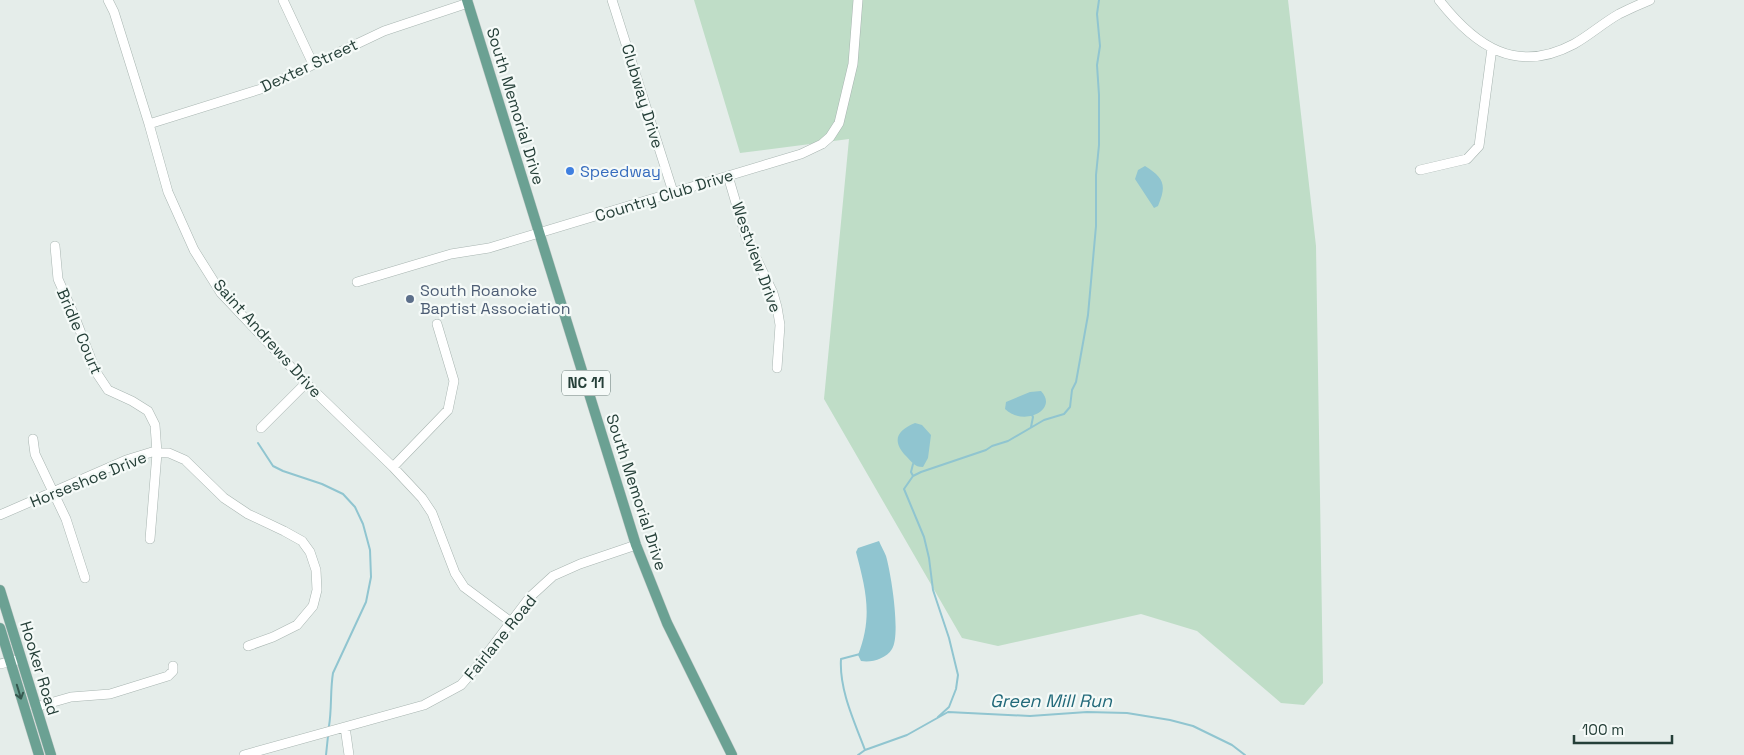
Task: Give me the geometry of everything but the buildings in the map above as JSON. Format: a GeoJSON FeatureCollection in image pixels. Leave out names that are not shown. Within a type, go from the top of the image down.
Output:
{"type":"FeatureCollection","features":[{"type":"Feature","properties":{"kind":"main road","name":"South Memorial Drive"},"geometry":{"type":"LineString","coordinates":[[468,2],[636,545],[667,623],[732,755]]}},
{"type":"Feature","properties":{"kind":"main road","name":"Hooker Road"},"geometry":{"type":"LineString","coordinates":[[0,590],[51,755]]}},
{"type":"Feature","properties":{"kind":"main road","name":"Hooker Road"},"geometry":{"type":"LineString","coordinates":[[0,628],[5,663],[39,755]]}},
{"type":"Feature","properties":{"kind":"street","name":"Saint Andrews Drive"},"geometry":{"type":"LineString","coordinates":[[108,0],[114,12],[168,192],[194,250],[221,293],[306,383],[393,467],[422,498],[432,513],[455,573],[464,587],[511,622]]}},
{"type":"Feature","properties":{"kind":"street"},"geometry":{"type":"LineString","coordinates":[[283,0],[313,64]]}},
{"type":"Feature","properties":{"kind":"street","name":"Clubway Drive"},"geometry":{"type":"LineString","coordinates":[[612,0],[673,192]]}},
{"type":"Feature","properties":{"kind":"street","name":"Country Club Drive"},"geometry":{"type":"LineString","coordinates":[[358,282],[451,254],[489,248],[813,149],[826,141],[839,123],[853,64],[858,0]]}},
{"type":"Feature","properties":{"kind":"street"},"geometry":{"type":"LineString","coordinates":[[1439,0],[1472,35],[1492,48],[1513,57],[1532,57],[1554,53],[1574,44],[1618,14],[1650,0]]}},
{"type":"Feature","properties":{"kind":"street","name":"Dexter Street"},"geometry":{"type":"LineString","coordinates":[[149,124],[261,89],[384,31],[468,2]]}},
{"type":"Feature","properties":{"kind":"street"},"geometry":{"type":"LineString","coordinates":[[1420,170],[1468,160],[1479,146],[1492,48]]}},
{"type":"Feature","properties":{"kind":"street","name":"Westview Drive"},"geometry":{"type":"LineString","coordinates":[[728,176],[746,237],[773,293],[777,308],[780,325],[777,368]]}},
{"type":"Feature","properties":{"kind":"street","name":"Bridle Court"},"geometry":{"type":"LineString","coordinates":[[55,246],[58,279],[96,372],[108,390],[148,411],[155,425],[156,453],[150,539]]}},
{"type":"Feature","properties":{"kind":"street"},"geometry":{"type":"LineString","coordinates":[[393,467],[448,410],[454,381],[437,324]]}},
{"type":"Feature","properties":{"kind":"street"},"geometry":{"type":"LineString","coordinates":[[261,428],[306,383]]}},
{"type":"Feature","properties":{"kind":"street"},"geometry":{"type":"LineString","coordinates":[[32,439],[35,454],[66,519],[85,578]]}},
{"type":"Feature","properties":{"kind":"street","name":"Horseshoe Drive"},"geometry":{"type":"LineString","coordinates":[[0,515],[126,460],[152,452],[169,453],[185,460],[224,498],[248,514],[302,541],[310,552],[316,570],[318,590],[313,606],[297,624],[273,637],[248,646]]}},
{"type":"Feature","properties":{"kind":"street","name":"Fairlane Road"},"geometry":{"type":"LineString","coordinates":[[244,755],[424,705],[461,685],[480,664],[530,597],[553,576],[580,564],[636,545]]}},
{"type":"Feature","properties":{"kind":"street"},"geometry":{"type":"LineString","coordinates":[[5,663],[21,658]]}},
{"type":"Feature","properties":{"kind":"street"},"geometry":{"type":"LineString","coordinates":[[36,707],[70,697],[110,694],[168,676],[173,671],[173,666]]}},
{"type":"Feature","properties":{"kind":"street"},"geometry":{"type":"LineString","coordinates":[[346,727],[349,755]]}},
{"type":"Feature","properties":{"kind":"green space"},"geometry":{"type":"Polygon","coordinates":[[[694,0],[1288,0],[1316,246],[1323,683],[1304,705],[1281,703],[1197,631],[1141,614],[998,646],[962,638],[824,399],[849,139],[740,153],[694,0]]]}},
{"type":"Feature","properties":{"kind":"water"},"geometry":{"type":"Polygon","coordinates":[[[1145,166],[1160,178],[1163,187],[1158,206],[1154,208],[1135,179],[1138,170],[1145,166]]]}},
{"type":"Feature","properties":{"kind":"water"},"geometry":{"type":"Polygon","coordinates":[[[1041,391],[1046,404],[1043,410],[1037,414],[1021,416],[1005,409],[1006,402],[1030,392],[1041,391]]]}},
{"type":"Feature","properties":{"kind":"water"},"geometry":{"type":"Polygon","coordinates":[[[915,423],[922,425],[931,435],[928,458],[923,467],[917,466],[912,462],[902,451],[898,441],[900,433],[915,423]]]}},
{"type":"Feature","properties":{"kind":"water"},"geometry":{"type":"Polygon","coordinates":[[[879,541],[886,556],[890,576],[896,631],[895,642],[892,649],[882,658],[874,661],[861,661],[858,655],[863,641],[867,616],[863,579],[856,552],[858,548],[879,541]]]}},
{"type":"Feature","properties":{"kind":"waterway"},"geometry":{"type":"LineString","coordinates":[[938,717],[949,707],[956,689],[958,675],[949,638],[933,590],[924,537],[904,489],[913,476],[921,472],[1008,441],[1044,420],[1064,414],[1070,407],[1088,315],[1096,226],[1096,175],[1099,145],[1097,65],[1100,46],[1097,14],[1099,0]]}},
{"type":"Feature","properties":{"kind":"waterway"},"geometry":{"type":"LineString","coordinates":[[1031,427],[1032,415]]}},
{"type":"Feature","properties":{"kind":"waterway"},"geometry":{"type":"LineString","coordinates":[[258,443],[273,466],[343,494],[355,507],[363,524],[370,550],[371,577],[366,602],[333,673],[329,726]]}},
{"type":"Feature","properties":{"kind":"waterway"},"geometry":{"type":"LineString","coordinates":[[913,464],[911,472],[913,476]]}},
{"type":"Feature","properties":{"kind":"waterway"},"geometry":{"type":"LineString","coordinates":[[860,654],[841,659],[841,670],[848,705],[865,750]]}},
{"type":"Feature","properties":{"kind":"waterway","name":"Green Mill Run"},"geometry":{"type":"LineString","coordinates":[[858,755],[865,750],[907,735],[948,712],[1030,716],[1087,712],[1127,713],[1193,726],[1232,745],[1245,755]]}},
{"type":"Feature","properties":{"kind":"waterway"},"geometry":{"type":"LineString","coordinates":[[326,755],[328,736]]}},
{"type":"Feature","properties":{"kind":"place","name":"Speedway"},"geometry":{"type":"Point","coordinates":[570,171]}},
{"type":"Feature","properties":{"kind":"place","name":"South Roanoke Baptist Association"},"geometry":{"type":"Point","coordinates":[410,299]}}]}
